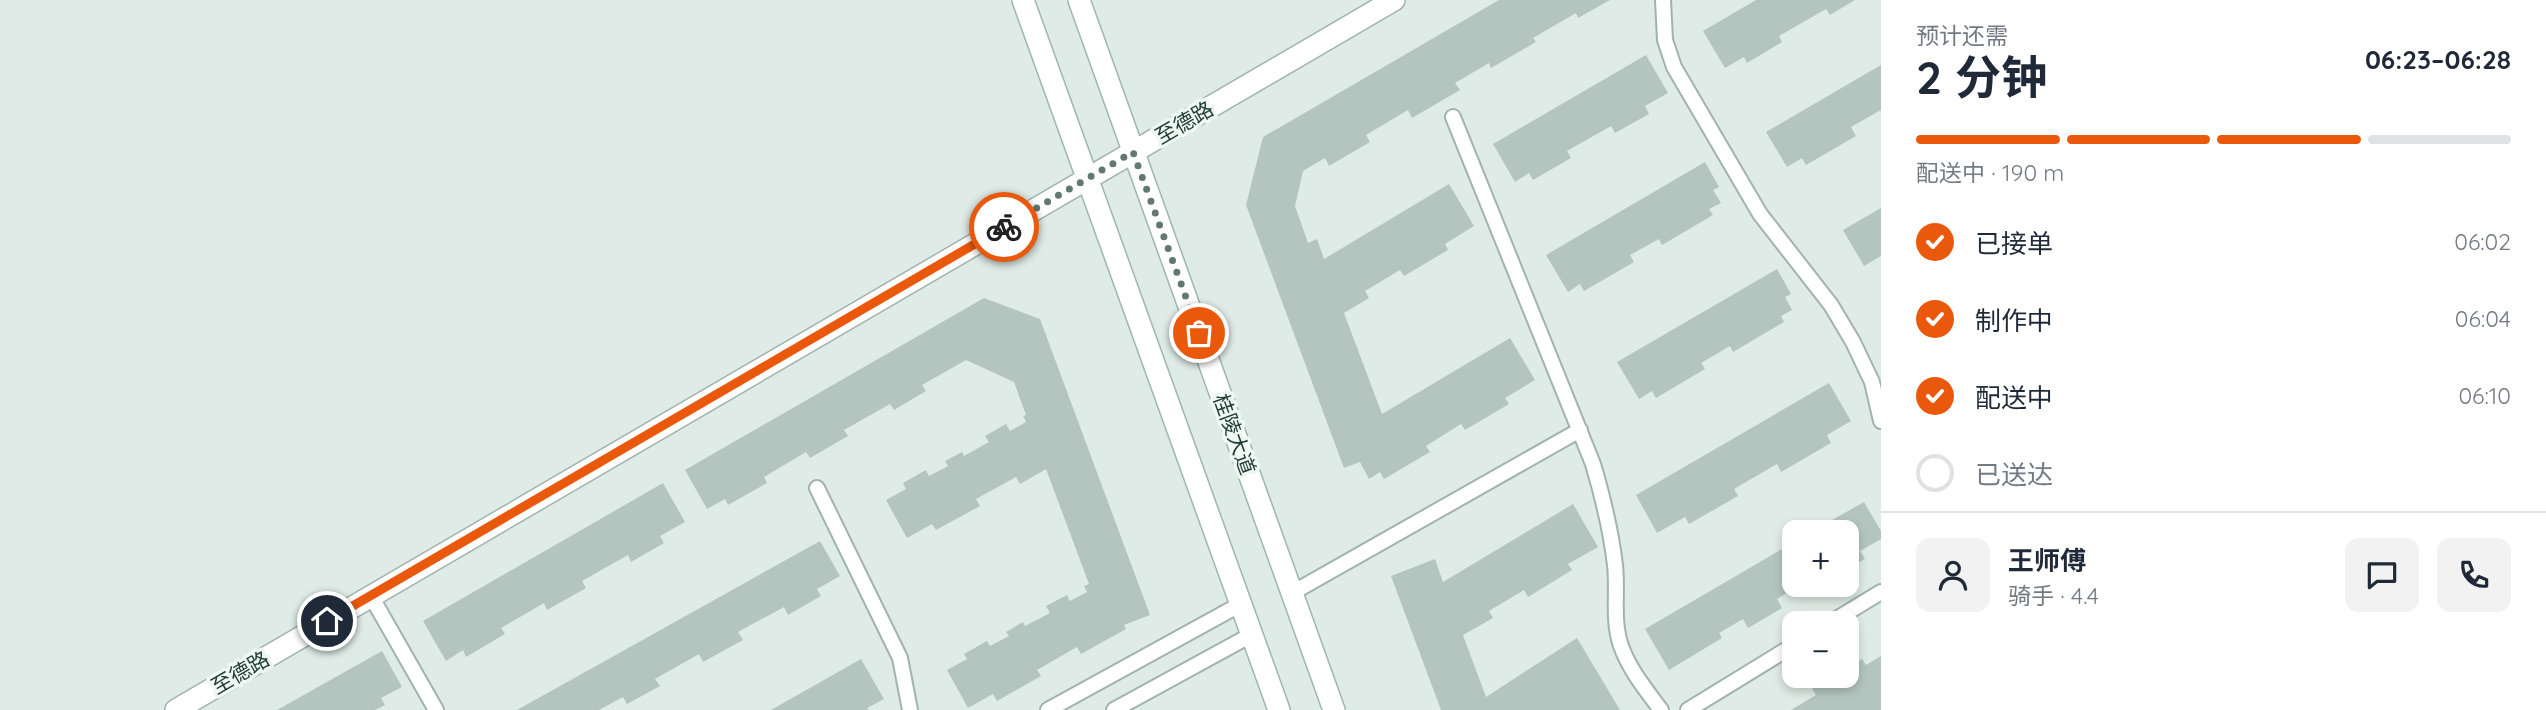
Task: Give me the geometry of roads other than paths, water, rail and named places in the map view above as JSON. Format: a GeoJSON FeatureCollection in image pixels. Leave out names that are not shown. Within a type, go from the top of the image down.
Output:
{"type":"FeatureCollection","features":[{"type":"Feature","properties":{"kind":"main road"},"geometry":{"type":"LineString","coordinates":[[1023,0],[1279,710]]}},
{"type":"Feature","properties":{"kind":"main road","name":"桂陵大道"},"geometry":{"type":"LineString","coordinates":[[1079,0],[1334,710]]}},
{"type":"Feature","properties":{"kind":"main road","name":"至德路"},"geometry":{"type":"LineString","coordinates":[[176,710],[1394,0]]}},
{"type":"Feature","properties":{"kind":"lane"},"geometry":{"type":"LineString","coordinates":[[1663,0],[1665,40],[1674,67],[1760,214],[1831,305],[1853,342],[1872,382],[1881,421]]}},
{"type":"Feature","properties":{"kind":"lane"},"geometry":{"type":"LineString","coordinates":[[1453,117],[1580,430],[1608,515],[1615,567],[1617,634],[1640,682],[1661,710]]}},
{"type":"Feature","properties":{"kind":"lane"},"geometry":{"type":"LineString","coordinates":[[1292,593],[1580,430]]}},
{"type":"Feature","properties":{"kind":"lane"},"geometry":{"type":"LineString","coordinates":[[817,488],[900,658],[910,710]]}},
{"type":"Feature","properties":{"kind":"lane"},"geometry":{"type":"LineString","coordinates":[[1850,611],[1881,592]]}},
{"type":"Feature","properties":{"kind":"lane"},"geometry":{"type":"LineString","coordinates":[[371,596],[436,710]]}},
{"type":"Feature","properties":{"kind":"lane"},"geometry":{"type":"LineString","coordinates":[[1048,710],[1241,604]]}},
{"type":"Feature","properties":{"kind":"lane"},"geometry":{"type":"LineString","coordinates":[[1114,710],[1251,635]]}},
{"type":"Feature","properties":{"kind":"lane"},"geometry":{"type":"LineString","coordinates":[[1688,710],[1782,652]]}}]}
